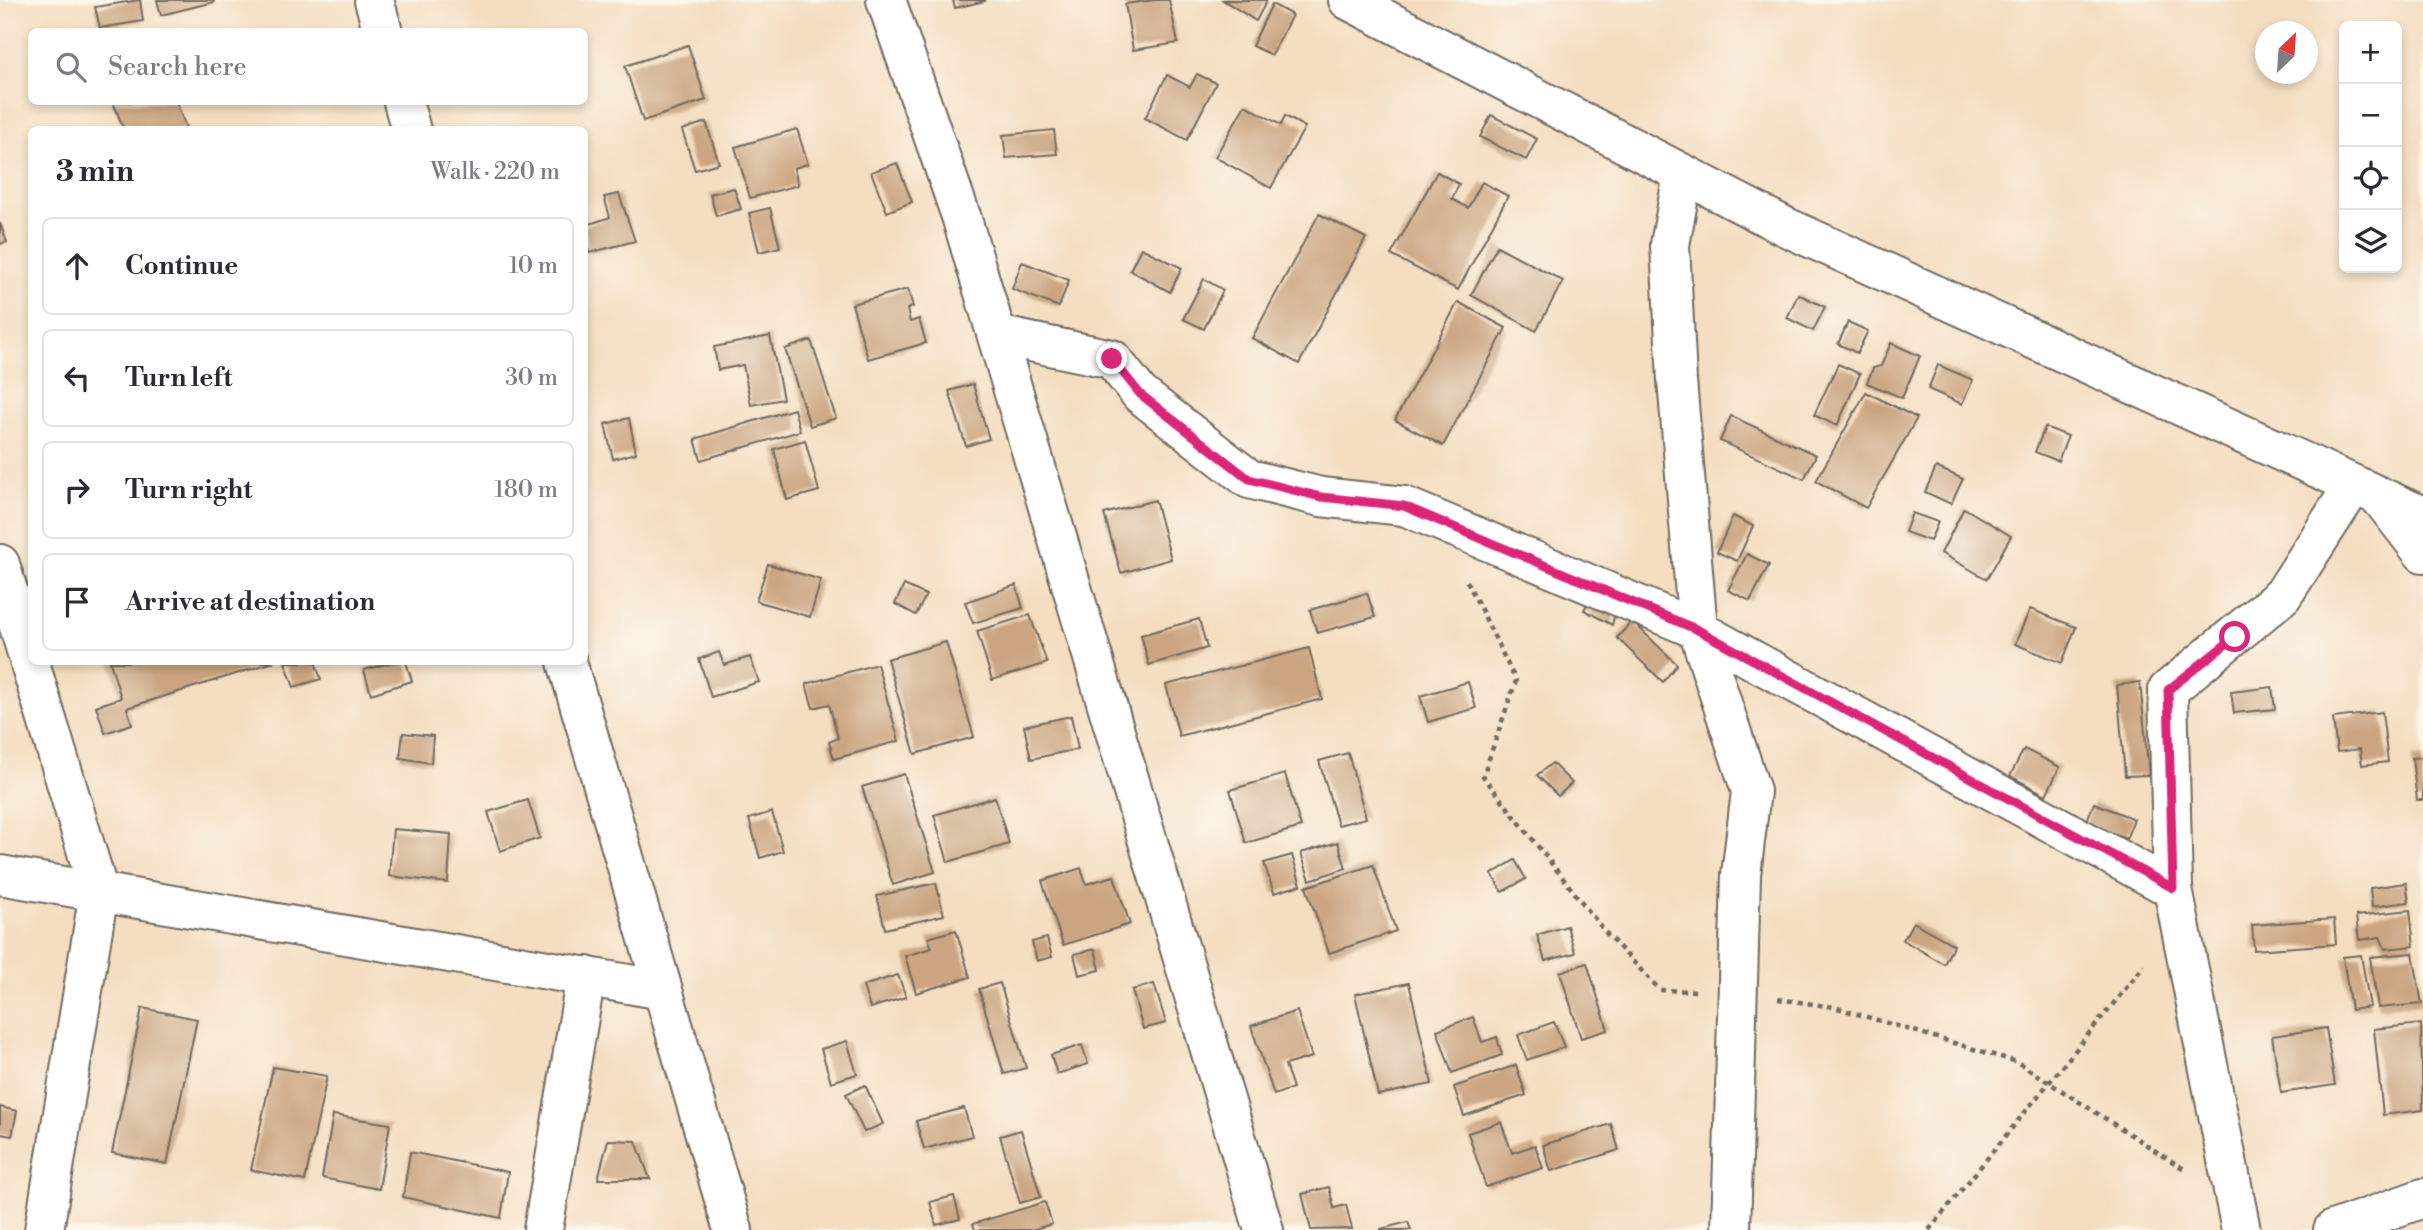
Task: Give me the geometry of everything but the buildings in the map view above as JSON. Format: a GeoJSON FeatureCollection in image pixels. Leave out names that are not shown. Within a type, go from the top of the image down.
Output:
{"type":"FeatureCollection","features":[{"type":"Feature","properties":{"kind":"street"},"geometry":{"type":"LineString","coordinates":[[374,0],[382,28]]}},
{"type":"Feature","properties":{"kind":"street"},"geometry":{"type":"LineString","coordinates":[[886,0],[961,216],[1264,1230]]}},
{"type":"Feature","properties":{"kind":"street"},"geometry":{"type":"LineString","coordinates":[[1348,0],[1784,226],[2367,493],[2423,516]]}},
{"type":"Feature","properties":{"kind":"street"},"geometry":{"type":"LineString","coordinates":[[404,105],[410,126]]}},
{"type":"Feature","properties":{"kind":"street"},"geometry":{"type":"LineString","coordinates":[[1683,174],[1670,245],[1677,380],[1698,630],[1751,791],[1741,876],[1731,1230]]}},
{"type":"Feature","properties":{"kind":"street"},"geometry":{"type":"LineString","coordinates":[[997,335],[1112,359],[1140,394],[1249,479],[1321,497],[1404,506],[1698,630],[2177,905]]}},
{"type":"Feature","properties":{"kind":"street"},"geometry":{"type":"LineString","coordinates":[[2367,493],[2423,553]]}},
{"type":"Feature","properties":{"kind":"street"},"geometry":{"type":"LineString","coordinates":[[2241,1230],[2177,905],[2168,690],[2283,595],[2367,493]]}},
{"type":"Feature","properties":{"kind":"street"},"geometry":{"type":"LineString","coordinates":[[0,564],[28,657]]}},
{"type":"Feature","properties":{"kind":"street"},"geometry":{"type":"LineString","coordinates":[[30,665],[99,892],[44,1230]]}},
{"type":"Feature","properties":{"kind":"street"},"geometry":{"type":"LineString","coordinates":[[568,665],[733,1230]]}},
{"type":"Feature","properties":{"kind":"street"},"geometry":{"type":"LineString","coordinates":[[0,875],[663,990]]}},
{"type":"Feature","properties":{"kind":"street"},"geometry":{"type":"LineString","coordinates":[[543,1230],[586,976]]}},
{"type":"Feature","properties":{"kind":"street"},"geometry":{"type":"LineString","coordinates":[[2333,1230],[2423,1198]]}},
{"type":"Feature","properties":{"kind":"path"},"geometry":{"type":"LineString","coordinates":[[1929,1230],[2177,905]]}},
{"type":"Feature","properties":{"kind":"route"},"geometry":{"type":"LineString","coordinates":[[1112,359],[1140,394],[1249,479],[1321,497],[1404,506],[1698,630],[2173,888],[2168,690],[2235,637]]}}]}
